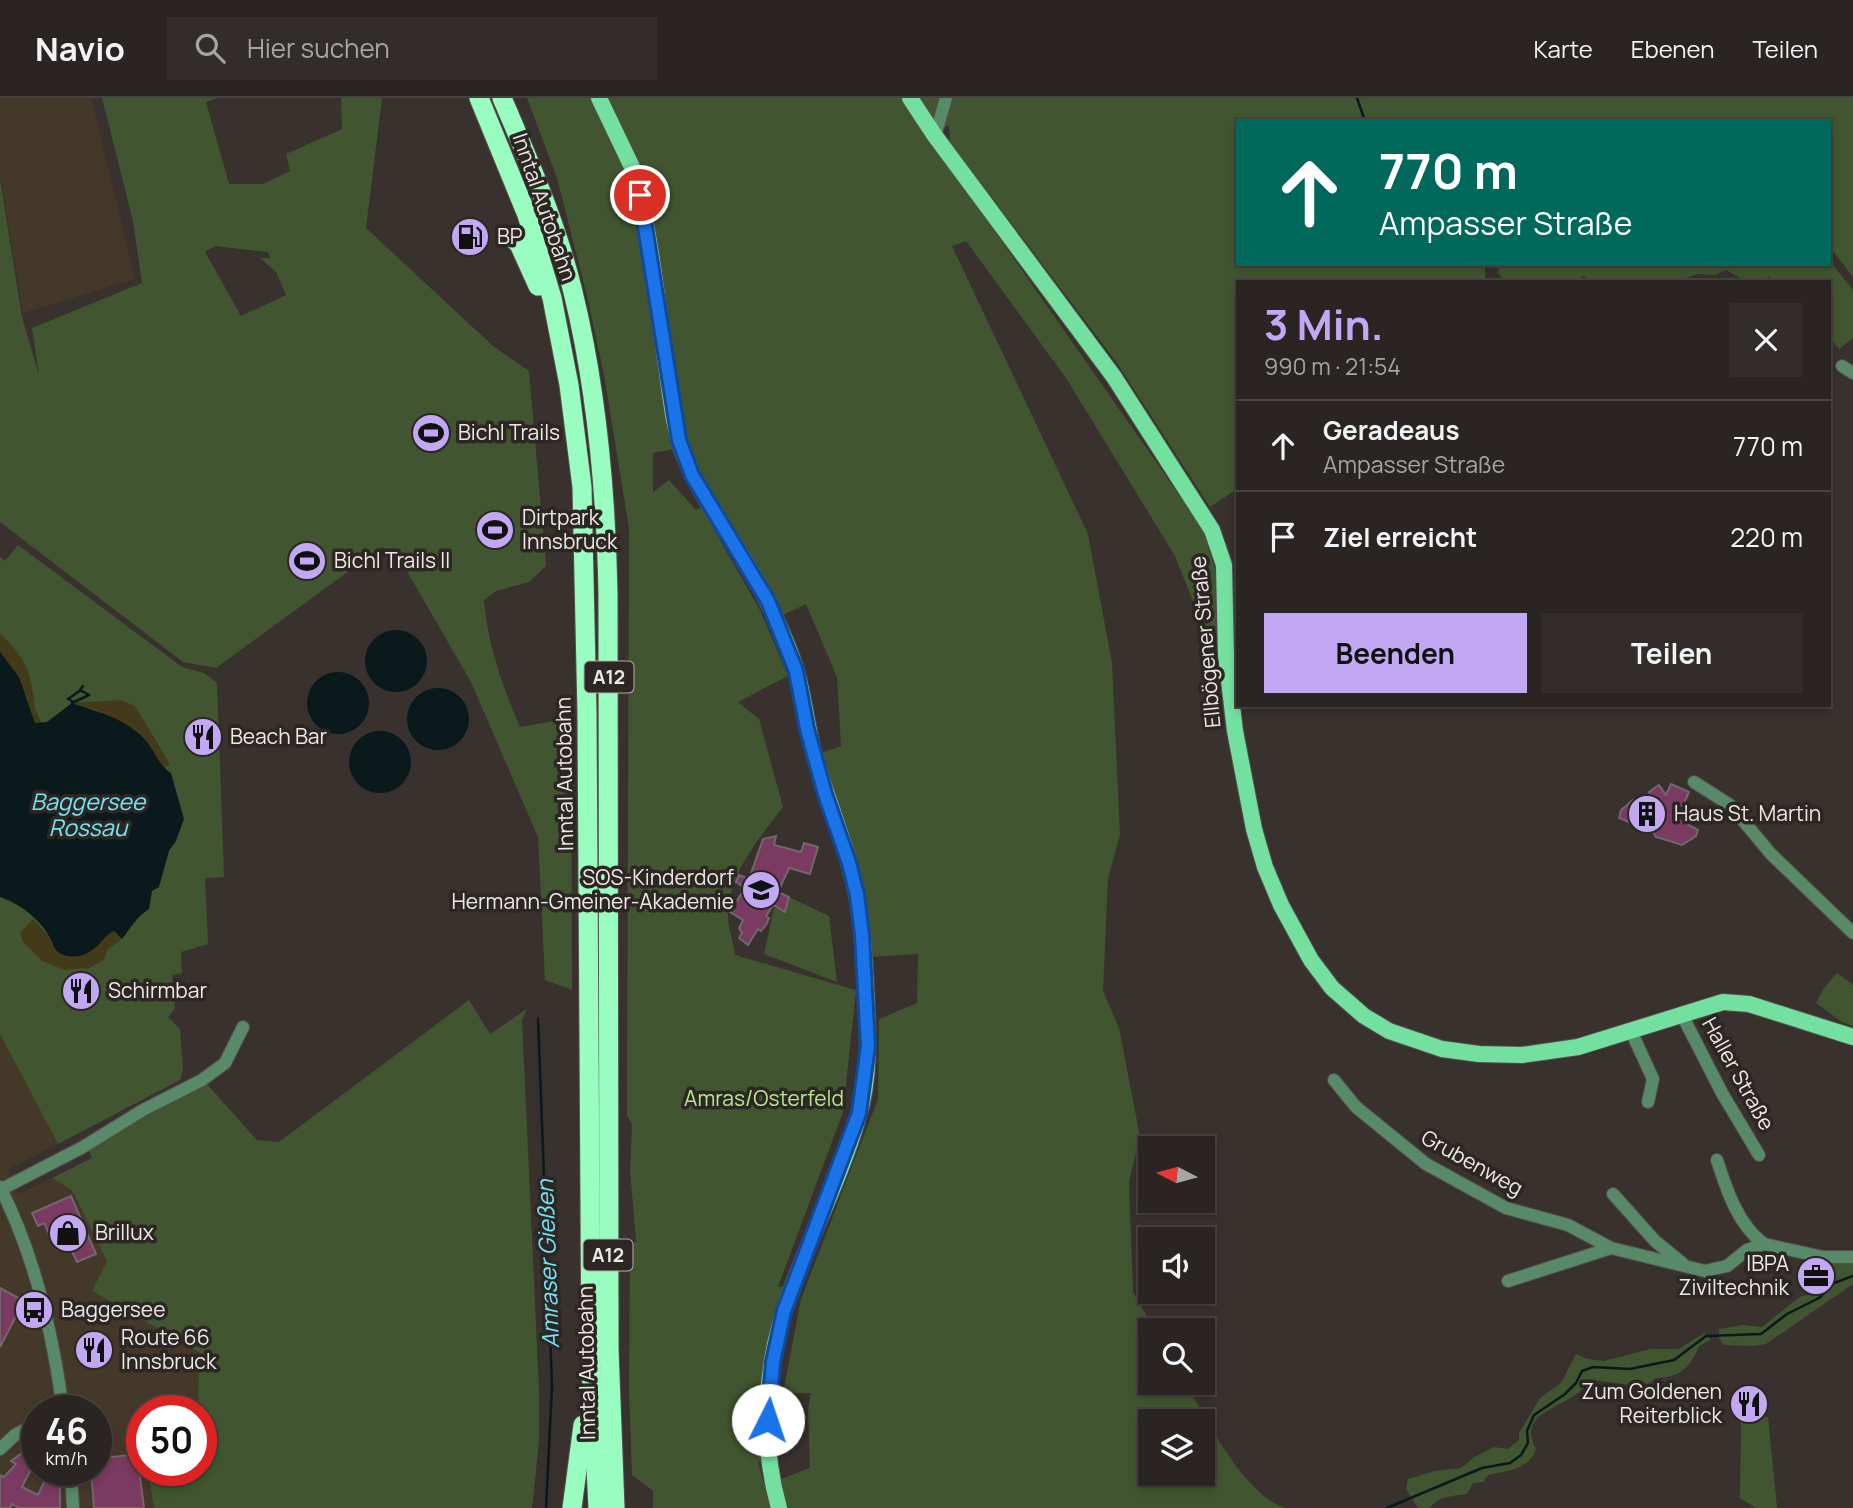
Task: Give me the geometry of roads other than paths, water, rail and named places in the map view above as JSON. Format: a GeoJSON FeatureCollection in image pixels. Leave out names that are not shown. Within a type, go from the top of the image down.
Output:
{"type":"FeatureCollection","features":[{"type":"Feature","properties":{"kind":"highway","name":"Inntal Autobahn"},"geometry":{"type":"LineString","coordinates":[[479,98],[527,215],[556,321],[569,385],[582,487],[598,994]]}},
{"type":"Feature","properties":{"kind":"highway","name":"Inntal Autobahn"},"geometry":{"type":"LineString","coordinates":[[502,98],[534,171],[562,254],[584,344],[595,412],[606,524],[608,579],[592,1366],[598,1508]]}},
{"type":"Feature","properties":{"kind":"highway"},"geometry":{"type":"LineString","coordinates":[[510,236],[519,244],[545,303],[556,321]]}},
{"type":"Feature","properties":{"kind":"highway","name":"Inntal Autobahn"},"geometry":{"type":"LineString","coordinates":[[598,1026],[615,1508]]}},
{"type":"Feature","properties":{"kind":"highway"},"geometry":{"type":"LineString","coordinates":[[572,1508],[581,1451],[584,1392],[592,1366]]}},
{"type":"Feature","properties":{"kind":"main road"},"geometry":{"type":"LineString","coordinates":[[599,98],[632,167],[647,224],[669,393],[679,440],[692,475],[768,601],[796,671],[818,768],[857,895],[868,1046],[859,1113],[784,1311],[771,1379],[768,1437],[779,1508]]}},
{"type":"Feature","properties":{"kind":"main road","name":"Ellbögener Straße"},"geometry":{"type":"LineString","coordinates":[[910,98],[935,136],[1114,377],[1212,530],[1224,565],[1226,655],[1248,806],[1272,886],[1311,960],[1332,988],[1364,1016],[1412,1041],[1442,1049],[1479,1054],[1541,1053]]}},
{"type":"Feature","properties":{"kind":"main road","name":"Haller Straße"},"geometry":{"type":"LineString","coordinates":[[1541,1053],[1578,1047],[1723,1002],[1741,1002],[1853,1037]]}},
{"type":"Feature","properties":{"kind":"street"},"geometry":{"type":"LineString","coordinates":[[935,136],[946,98]]}},
{"type":"Feature","properties":{"kind":"street"},"geometry":{"type":"LineString","coordinates":[[1694,782],[1730,805],[1771,854],[1853,933]]}},
{"type":"Feature","properties":{"kind":"street","name":"Haller Straße"},"geometry":{"type":"LineString","coordinates":[[1681,1013],[1721,1093],[1759,1155]]}},
{"type":"Feature","properties":{"kind":"street"},"geometry":{"type":"LineString","coordinates":[[59,1395],[55,1354],[26,1247],[0,1189],[202,1080],[225,1063],[243,1027]]}},
{"type":"Feature","properties":{"kind":"street"},"geometry":{"type":"LineString","coordinates":[[1632,1031],[1653,1079],[1648,1101]]}},
{"type":"Feature","properties":{"kind":"street","name":"Grubenweg"},"geometry":{"type":"LineString","coordinates":[[1334,1080],[1356,1107],[1414,1156],[1438,1172],[1506,1208],[1568,1225],[1611,1248],[1685,1266],[1715,1270],[1732,1264],[1747,1250],[1764,1244]]}},
{"type":"Feature","properties":{"kind":"street"},"geometry":{"type":"LineString","coordinates":[[1717,1160],[1725,1185],[1747,1232],[1764,1244],[1823,1257],[1853,1257]]}},
{"type":"Feature","properties":{"kind":"street"},"geometry":{"type":"LineString","coordinates":[[1613,1194],[1655,1241],[1685,1266]]}},
{"type":"Feature","properties":{"kind":"street"},"geometry":{"type":"LineString","coordinates":[[1508,1281],[1611,1248]]}},
{"type":"Feature","properties":{"kind":"street"},"geometry":{"type":"LineString","coordinates":[[0,1449],[21,1432]]}},
{"type":"Feature","properties":{"kind":"street"},"geometry":{"type":"LineString","coordinates":[[72,1486],[73,1508]]}},
{"type":"Feature","properties":{"kind":"water"},"geometry":{"type":"Polygon","coordinates":[[[396,630],[418,639],[427,661],[418,683],[396,692],[374,683],[365,661],[374,639],[396,630]]]}},
{"type":"Feature","properties":{"kind":"water","name":"Baggersee Rossau"},"geometry":{"type":"Polygon","coordinates":[[[0,652],[19,677],[35,723],[47,722],[72,703],[112,717],[139,734],[163,767],[171,773],[184,819],[169,851],[159,887],[152,891],[149,909],[137,919],[122,939],[114,931],[93,950],[82,955],[69,956],[58,952],[46,931],[29,913],[0,897],[0,652]]]}},
{"type":"Feature","properties":{"kind":"water"},"geometry":{"type":"Polygon","coordinates":[[[338,672],[360,681],[369,703],[360,725],[338,734],[316,725],[307,703],[316,681],[338,672]]]}},
{"type":"Feature","properties":{"kind":"water"},"geometry":{"type":"Polygon","coordinates":[[[438,688],[460,697],[469,719],[460,741],[438,750],[416,741],[407,719],[416,697],[438,688]]]}},
{"type":"Feature","properties":{"kind":"water"},"geometry":{"type":"Polygon","coordinates":[[[380,731],[402,740],[411,762],[402,784],[380,793],[358,784],[349,762],[358,740],[380,731]]]}},
{"type":"Feature","properties":{"kind":"waterway"},"geometry":{"type":"LineString","coordinates":[[1357,98],[1364,119]]}},
{"type":"Feature","properties":{"kind":"waterway"},"geometry":{"type":"LineString","coordinates":[[72,703],[89,695],[80,690],[83,686]]}},
{"type":"Feature","properties":{"kind":"waterway"},"geometry":{"type":"LineString","coordinates":[[72,701],[68,699],[81,690]]}},
{"type":"Feature","properties":{"kind":"waterway","name":"Amraser Gießen"},"geometry":{"type":"LineString","coordinates":[[538,1019],[552,1386],[546,1508]]}},
{"type":"Feature","properties":{"kind":"waterway"},"geometry":{"type":"LineString","coordinates":[[1387,1508],[1482,1468],[1510,1463],[1521,1455],[1528,1443],[1527,1431],[1534,1415],[1565,1394],[1576,1383],[1582,1371],[1593,1367],[1630,1369],[1674,1360],[1706,1336],[1761,1334],[1787,1314],[1819,1298],[1834,1283],[1853,1276]]}},
{"type":"Feature","properties":{"kind":"place","name":"BP"},"geometry":{"type":"Point","coordinates":[470,237]}},
{"type":"Feature","properties":{"kind":"place","name":"Bichl Trails"},"geometry":{"type":"Point","coordinates":[431,433]}},
{"type":"Feature","properties":{"kind":"place","name":"Dirtpark Innsbruck"},"geometry":{"type":"Point","coordinates":[495,530]}},
{"type":"Feature","properties":{"kind":"place","name":"Bichl Trails II"},"geometry":{"type":"Point","coordinates":[307,561]}},
{"type":"Feature","properties":{"kind":"place","name":"Beach Bar"},"geometry":{"type":"Point","coordinates":[203,737]}},
{"type":"Feature","properties":{"kind":"place","name":"Haus St. Martin"},"geometry":{"type":"Point","coordinates":[1647,814]}},
{"type":"Feature","properties":{"kind":"place","name":"SOS-Kinderdorf Hermann-Gmeiner-Akademie"},"geometry":{"type":"Point","coordinates":[761,890]}},
{"type":"Feature","properties":{"kind":"place","name":"Schirmbar"},"geometry":{"type":"Point","coordinates":[81,991]}},
{"type":"Feature","properties":{"kind":"place","name":"Brillux"},"geometry":{"type":"Point","coordinates":[68,1233]}},
{"type":"Feature","properties":{"kind":"place","name":"IBPA Ziviltechnik"},"geometry":{"type":"Point","coordinates":[1816,1276]}},
{"type":"Feature","properties":{"kind":"place","name":"Baggersee"},"geometry":{"type":"Point","coordinates":[34,1310]}},
{"type":"Feature","properties":{"kind":"place","name":"Route 66 Innsbruck"},"geometry":{"type":"Point","coordinates":[94,1350]}},
{"type":"Feature","properties":{"kind":"place","name":"Zum Goldenen Reiterblick"},"geometry":{"type":"Point","coordinates":[1749,1404]}},
{"type":"Feature","properties":{"kind":"park label","name":"Amras/Osterfeld"},"geometry":{"type":"Point","coordinates":[764,1099]}}]}
